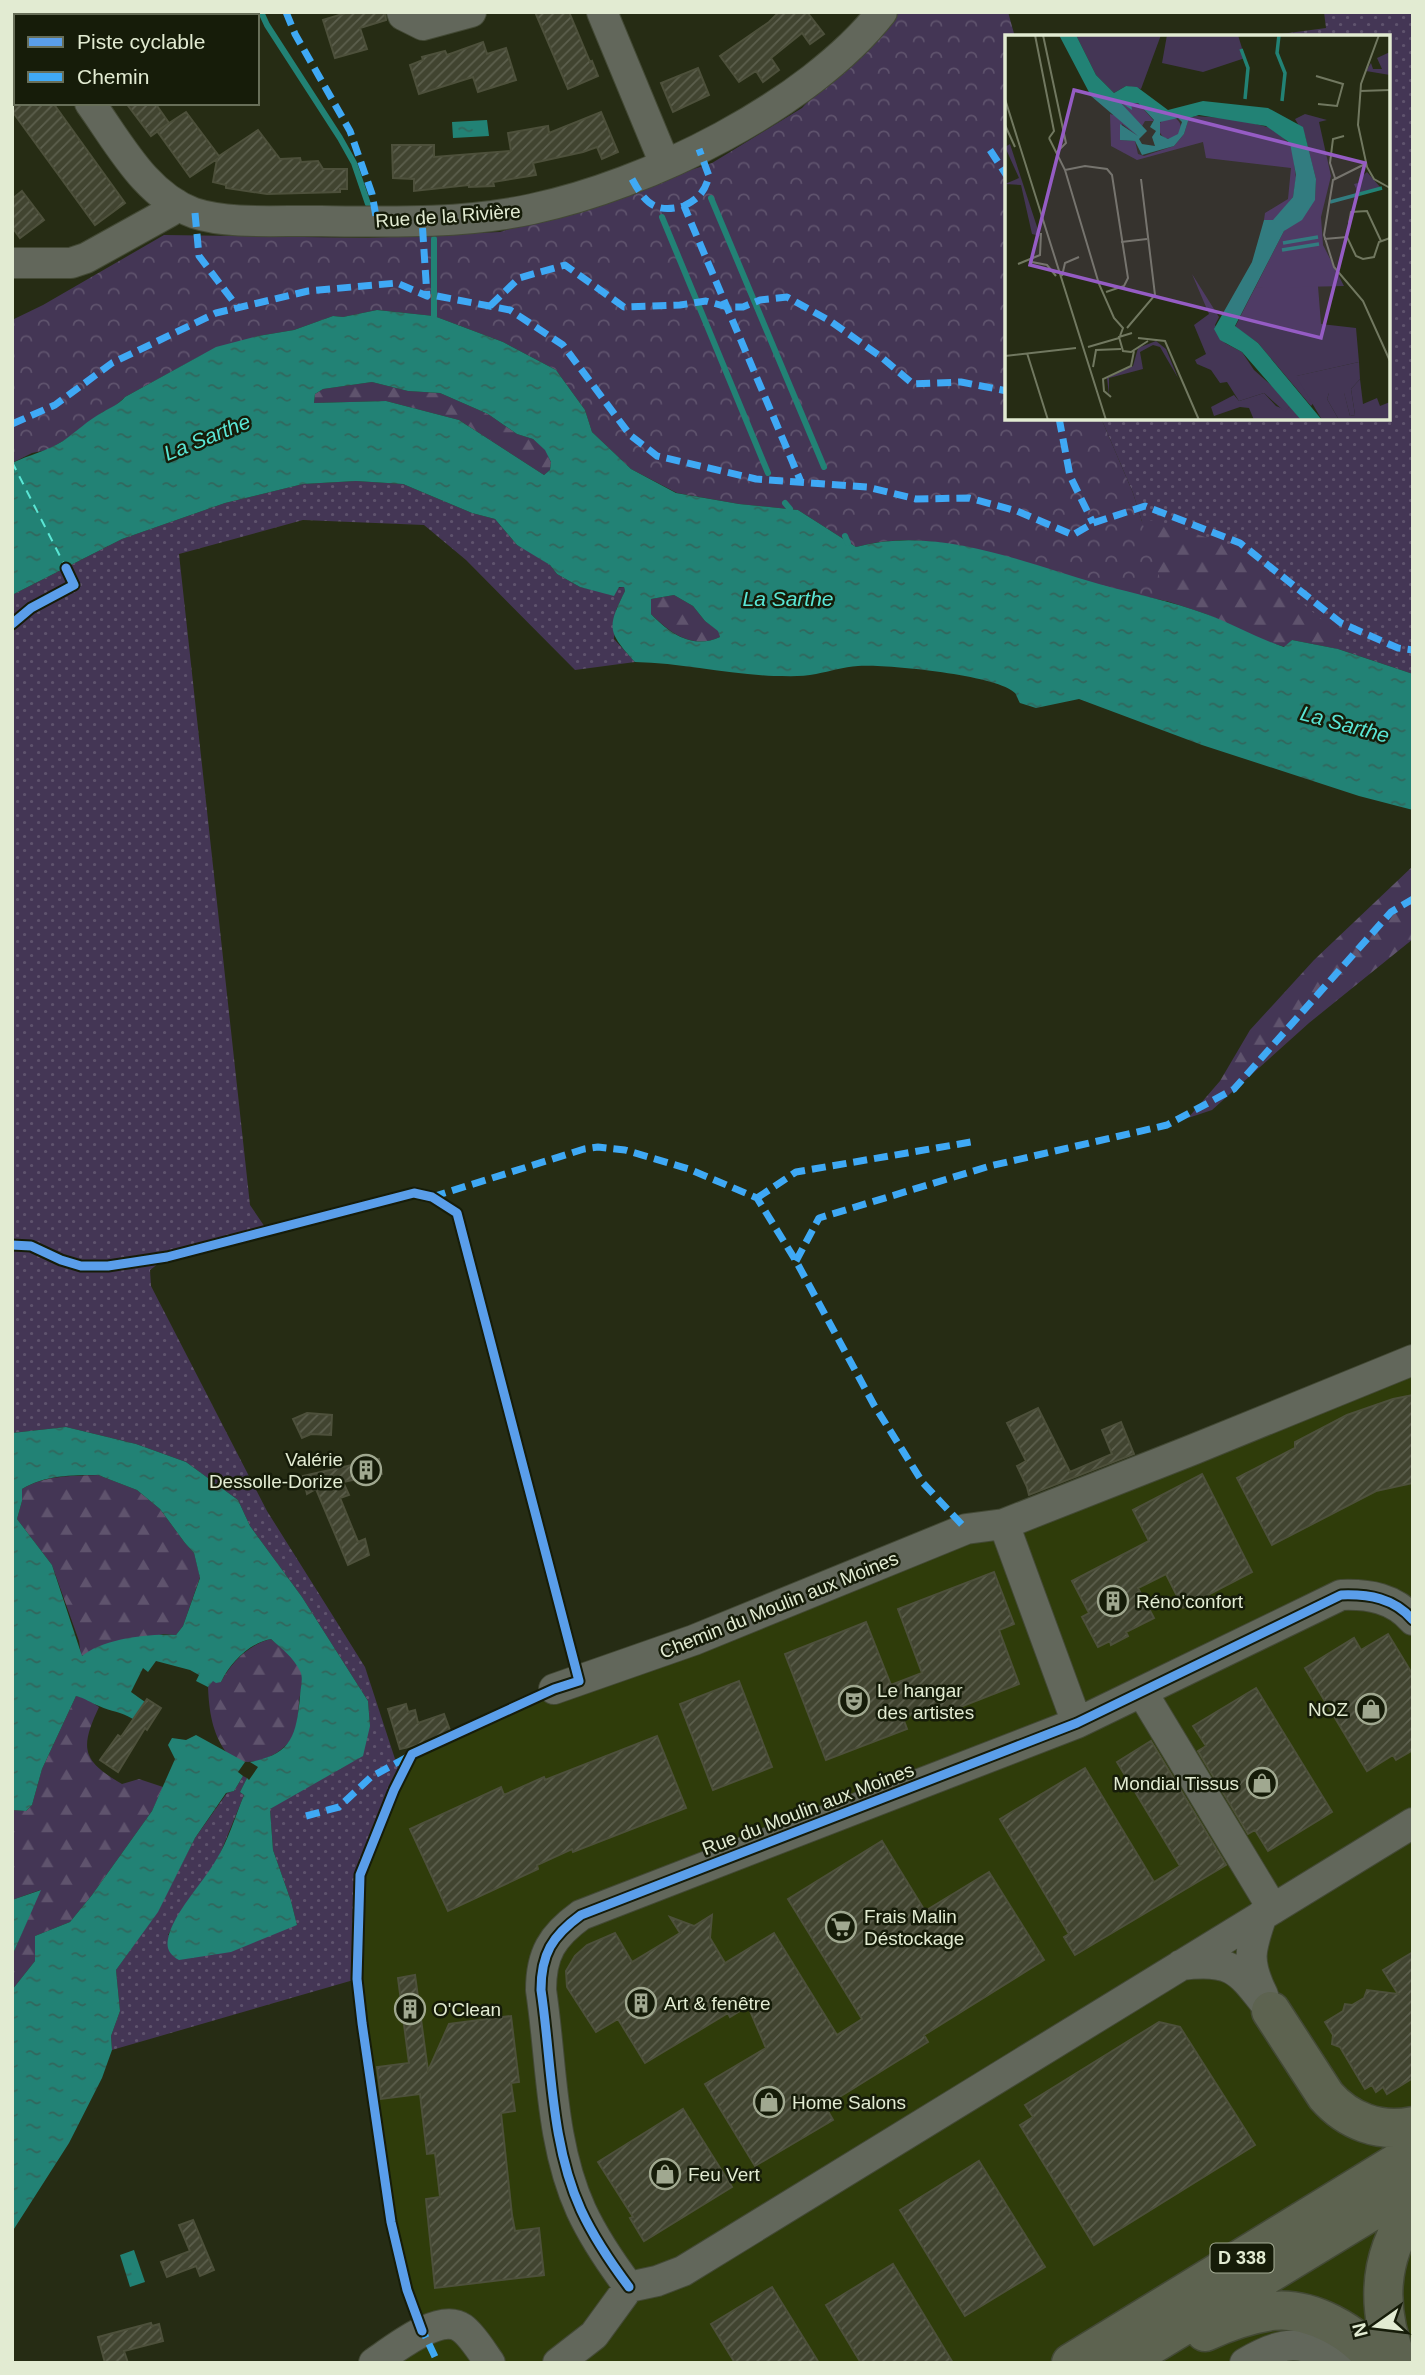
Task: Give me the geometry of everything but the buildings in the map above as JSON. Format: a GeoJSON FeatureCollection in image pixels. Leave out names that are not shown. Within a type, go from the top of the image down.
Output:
{"type":"FeatureCollection","features":[{"type":"Feature","properties":{"kind":"highway"},"geometry":{"type":"LineString","coordinates":[[1271,2011],[1325,2096],[1335,2107],[1372,2126],[1398,2129],[1413,2126]]}},
{"type":"Feature","properties":{"kind":"highway","name":"D 338"},"geometry":{"type":"LineString","coordinates":[[1071,2363],[1413,2153]]}},
{"type":"Feature","properties":{"kind":"highway","name":"D 338"},"geometry":{"type":"LineString","coordinates":[[1122,2363],[1413,2186]]}},
{"type":"Feature","properties":{"kind":"highway"},"geometry":{"type":"LineString","coordinates":[[1398,2363],[1385,2327],[1384,2276],[1391,2249],[1413,2208]]}},
{"type":"Feature","properties":{"kind":"highway"},"geometry":{"type":"LineString","coordinates":[[1148,2363],[1168,2350],[1228,2321],[1277,2311],[1327,2321],[1360,2343],[1377,2363]]}},
{"type":"Feature","properties":{"kind":"street"},"geometry":{"type":"LineString","coordinates":[[402,12],[423,25],[471,12]]}},
{"type":"Feature","properties":{"kind":"street"},"geometry":{"type":"LineString","coordinates":[[603,12],[665,164]]}},
{"type":"Feature","properties":{"kind":"street","name":"Rue de la Rivière"},"geometry":{"type":"LineString","coordinates":[[91,105],[148,184],[176,204],[195,213],[230,219],[367,222],[492,216],[571,200],[632,179],[699,149],[777,105],[861,39],[881,12]]}},
{"type":"Feature","properties":{"kind":"street"},"geometry":{"type":"LineString","coordinates":[[12,262],[71,263],[86,258],[169,212],[176,204]]}},
{"type":"Feature","properties":{"kind":"street","name":"Chemin du Moulin aux Moines"},"geometry":{"type":"LineString","coordinates":[[554,1689],[694,1640],[966,1529],[1004,1524],[1413,1360]]}},
{"type":"Feature","properties":{"kind":"street"},"geometry":{"type":"LineString","coordinates":[[1004,1524],[1077,1723]]}},
{"type":"Feature","properties":{"kind":"street","name":"Rue du Moulin aux Moines"},"geometry":{"type":"LineString","coordinates":[[629,2287],[581,2210],[560,2146],[541,1990],[541,1969],[550,1947],[562,1929],[581,1915],[1077,1723],[1341,1595],[1364,1594],[1382,1598],[1405,1610],[1413,1620]]}},
{"type":"Feature","properties":{"kind":"street"},"geometry":{"type":"LineString","coordinates":[[1142,1692],[1268,1912]]}},
{"type":"Feature","properties":{"kind":"street"},"geometry":{"type":"LineString","coordinates":[[558,2363],[594,2335],[629,2287],[657,2281],[682,2271],[1413,1823]]}},
{"type":"Feature","properties":{"kind":"street"},"geometry":{"type":"LineString","coordinates":[[1268,1912],[1252,1944],[1250,1957],[1254,1976],[1271,2011]]}},
{"type":"Feature","properties":{"kind":"street"},"geometry":{"type":"LineString","coordinates":[[1181,1965],[1208,1961],[1231,1968],[1244,1976],[1271,2011]]}},
{"type":"Feature","properties":{"kind":"street"},"geometry":{"type":"LineString","coordinates":[[374,2363],[422,2331],[448,2324],[461,2327],[490,2363]]}},
{"type":"Feature","properties":{"kind":"street"},"geometry":{"type":"LineString","coordinates":[[1245,2363],[1272,2348],[1300,2344],[1338,2363]]}},
{"type":"Feature","properties":{"kind":"path"},"geometry":{"type":"LineString","coordinates":[[427,296],[437,296]]}},
{"type":"Feature","properties":{"kind":"shaded area"},"geometry":{"type":"Polygon","coordinates":[[[1413,1360],[1413,2363],[374,2363],[422,2331],[407,2290],[391,2222],[357,1979],[360,1875],[414,1759],[553,1689],[1413,1360]]]}},
{"type":"Feature","properties":{"kind":"green space"},"geometry":{"type":"Polygon","coordinates":[[[160,12],[239,12],[236,14],[160,12]]]}},
{"type":"Feature","properties":{"kind":"green space"},"geometry":{"type":"Polygon","coordinates":[[[892,12],[1008,12],[1014,35],[1005,35],[1005,420],[1102,420],[1133,493],[1167,601],[944,543],[901,540],[856,547],[798,510],[739,504],[677,493],[631,469],[592,432],[585,410],[556,370],[503,342],[434,316],[377,310],[343,317],[333,316],[294,330],[258,336],[202,355],[125,397],[65,440],[12,463],[12,320],[164,235],[368,238],[500,232],[712,163],[802,108],[892,12]]]}},
{"type":"Feature","properties":{"kind":"green space"},"geometry":{"type":"Polygon","coordinates":[[[1324,12],[1413,12],[1413,674],[1338,649],[1167,601],[1133,493],[1102,420],[1390,420],[1390,35],[1274,35],[1326,28],[1324,12]]]}},
{"type":"Feature","properties":{"kind":"green space"},"geometry":{"type":"Polygon","coordinates":[[[372,382],[408,391],[440,393],[488,414],[517,434],[533,439],[546,450],[551,462],[550,470],[544,475],[459,420],[386,401],[314,403],[315,394],[323,389],[372,382]]]}},
{"type":"Feature","properties":{"kind":"green space"},"geometry":{"type":"Polygon","coordinates":[[[356,481],[403,484],[472,513],[495,519],[517,545],[580,587],[595,590],[624,587],[625,591],[616,610],[614,639],[635,662],[575,670],[466,560],[424,525],[303,520],[179,554],[250,1205],[269,1233],[167,1257],[150,1270],[151,1286],[267,1511],[365,1667],[395,1759],[414,1759],[360,1875],[357,1979],[112,2050],[111,2036],[120,2011],[116,1970],[157,1912],[195,1838],[227,1793],[234,1791],[243,1776],[247,1778],[240,1792],[244,1795],[218,1859],[168,1935],[297,1925],[273,1850],[270,1809],[370,1726],[368,1701],[302,1597],[250,1526],[238,1500],[186,1462],[136,1444],[66,1427],[12,1433],[12,595],[122,539],[225,503],[303,484],[356,481]]]}},
{"type":"Feature","properties":{"kind":"green space"},"geometry":{"type":"Polygon","coordinates":[[[1154,520],[1238,548],[1336,632],[1338,649],[1292,640],[1285,647],[1167,601],[1132,594],[944,542],[1088,533],[1154,520]]]}},
{"type":"Feature","properties":{"kind":"green space"},"geometry":{"type":"Polygon","coordinates":[[[674,595],[693,606],[705,621],[719,631],[720,637],[700,642],[682,638],[651,614],[651,599],[674,595]]]}},
{"type":"Feature","properties":{"kind":"green space"},"geometry":{"type":"Polygon","coordinates":[[[1413,866],[1413,939],[1309,1023],[1212,1110],[1188,1118],[1220,1081],[1250,1030],[1314,960],[1413,866]]]}},
{"type":"Feature","properties":{"kind":"green space"},"geometry":{"type":"Polygon","coordinates":[[[98,1475],[137,1490],[160,1509],[194,1553],[200,1577],[183,1626],[176,1635],[163,1634],[81,1656],[79,1641],[52,1565],[17,1519],[22,1489],[31,1484],[68,1476],[98,1475]]]}},
{"type":"Feature","properties":{"kind":"green space"},"geometry":{"type":"Polygon","coordinates":[[[271,1639],[290,1655],[301,1670],[296,1727],[289,1742],[273,1755],[253,1762],[243,1762],[227,1753],[218,1738],[210,1713],[208,1687],[213,1680],[221,1682],[235,1661],[248,1650],[271,1639]]]}},
{"type":"Feature","properties":{"kind":"green space"},"geometry":{"type":"Polygon","coordinates":[[[76,1696],[99,1707],[87,1743],[88,1752],[98,1768],[122,1784],[139,1779],[163,1787],[152,1811],[70,1922],[35,1936],[35,1961],[12,1990],[12,1956],[40,1890],[12,1900],[12,1810],[26,1811],[32,1805],[42,1769],[76,1696]]]}},
{"type":"Feature","properties":{"kind":"water"},"geometry":{"type":"Polygon","coordinates":[[[487,120],[489,136],[453,138],[452,122],[487,120]]]}},
{"type":"Feature","properties":{"kind":"water","name":"La Sarthe"},"geometry":{"type":"Polygon","coordinates":[[[377,310],[434,316],[503,342],[556,370],[585,410],[592,432],[631,469],[676,493],[739,504],[798,510],[856,547],[886,541],[917,540],[979,549],[1193,609],[1284,647],[1292,640],[1338,649],[1413,674],[1413,810],[1359,796],[1202,745],[1079,699],[1036,708],[1020,703],[1015,693],[1004,687],[965,676],[915,669],[858,666],[806,676],[774,676],[635,662],[619,643],[613,629],[615,613],[625,591],[624,587],[619,587],[614,596],[580,587],[517,545],[495,519],[472,513],[403,484],[356,481],[303,484],[225,503],[122,539],[12,595],[12,463],[57,444],[125,397],[216,347],[294,330],[333,316],[343,317],[377,310]],[[372,382],[323,389],[315,394],[314,403],[386,401],[459,420],[544,475],[550,470],[551,462],[545,450],[533,439],[517,434],[488,414],[440,393],[408,391],[372,382]],[[674,595],[651,599],[651,614],[658,621],[682,638],[700,642],[720,637],[718,631],[705,621],[693,606],[674,595]]]}},
{"type":"Feature","properties":{"kind":"water"},"geometry":{"type":"Polygon","coordinates":[[[66,1427],[136,1444],[186,1462],[238,1500],[250,1526],[302,1597],[368,1701],[370,1726],[363,1756],[270,1809],[273,1850],[297,1925],[231,1952],[179,1960],[168,1949],[168,1939],[176,1919],[224,1845],[244,1795],[240,1792],[247,1778],[249,1780],[258,1767],[250,1762],[275,1754],[289,1741],[293,1733],[301,1674],[291,1657],[271,1639],[248,1649],[235,1661],[221,1682],[213,1681],[208,1687],[196,1681],[199,1675],[190,1670],[156,1661],[148,1672],[143,1668],[131,1692],[145,1702],[133,1719],[76,1696],[42,1769],[32,1805],[26,1811],[12,1810],[12,1433],[66,1427]],[[98,1475],[49,1478],[22,1489],[17,1519],[52,1565],[82,1656],[101,1645],[126,1638],[176,1635],[183,1626],[200,1578],[194,1553],[160,1509],[137,1490],[98,1475]]]}},
{"type":"Feature","properties":{"kind":"water"},"geometry":{"type":"Polygon","coordinates":[[[196,1735],[245,1762],[238,1772],[243,1776],[234,1791],[226,1793],[195,1838],[158,1912],[116,1970],[120,2011],[111,2036],[112,2050],[102,2078],[69,2143],[12,2232],[12,1990],[35,1961],[35,1936],[70,1922],[152,1811],[175,1759],[168,1745],[172,1738],[186,1740],[196,1735]]]}},
{"type":"Feature","properties":{"kind":"water"},"geometry":{"type":"Polygon","coordinates":[[[41,1890],[12,1956],[12,1900],[41,1890]]]}},
{"type":"Feature","properties":{"kind":"water"},"geometry":{"type":"Polygon","coordinates":[[[134,2250],[145,2282],[130,2287],[120,2255],[134,2250]]]}},
{"type":"Feature","properties":{"kind":"waterway"},"geometry":{"type":"LineString","coordinates":[[261,12],[354,163],[368,204]]}},
{"type":"Feature","properties":{"kind":"waterway"},"geometry":{"type":"LineString","coordinates":[[711,198],[824,467]]}},
{"type":"Feature","properties":{"kind":"waterway"},"geometry":{"type":"LineString","coordinates":[[662,217],[768,473]]}},
{"type":"Feature","properties":{"kind":"waterway"},"geometry":{"type":"LineString","coordinates":[[434,239],[434,316]]}},
{"type":"Feature","properties":{"kind":"waterway"},"geometry":{"type":"LineString","coordinates":[[785,503],[790,509]]}},
{"type":"Feature","properties":{"kind":"waterway"},"geometry":{"type":"LineString","coordinates":[[845,536],[848,543]]}},
{"type":"Feature","properties":{"kind":"ferry route"},"geometry":{"type":"LineString","coordinates":[[12,462],[66,568]]}},
{"type":"Feature","properties":{"kind":"marked path"},"geometry":{"type":"LineString","coordinates":[[286,12],[295,34],[350,131],[372,194],[377,222]]}},
{"type":"Feature","properties":{"kind":"marked path"},"geometry":{"type":"LineString","coordinates":[[684,206],[700,194],[709,176],[699,149]]}},
{"type":"Feature","properties":{"kind":"marked path"},"geometry":{"type":"LineString","coordinates":[[990,150],[1005,173]]}},
{"type":"Feature","properties":{"kind":"marked path"},"geometry":{"type":"LineString","coordinates":[[632,179],[652,204],[665,209],[684,206],[801,482]]}},
{"type":"Feature","properties":{"kind":"marked path"},"geometry":{"type":"LineString","coordinates":[[195,213],[199,256],[239,309]]}},
{"type":"Feature","properties":{"kind":"marked path"},"geometry":{"type":"LineString","coordinates":[[12,424],[55,405],[112,363],[216,313],[308,291],[397,283],[427,296],[422,220]]}},
{"type":"Feature","properties":{"kind":"marked path"},"geometry":{"type":"LineString","coordinates":[[490,306],[519,278],[565,265],[624,307],[706,301],[727,307],[743,307],[760,300],[787,297],[830,321],[880,356],[913,384],[961,382],[1005,391]]}},
{"type":"Feature","properties":{"kind":"marked path"},"geometry":{"type":"LineString","coordinates":[[437,296],[510,310],[563,345],[630,435],[657,456],[756,479],[867,487],[916,499],[969,498],[1017,511],[1073,535],[1093,523],[1145,506],[1240,543],[1341,623],[1398,648],[1413,650]]}},
{"type":"Feature","properties":{"kind":"marked path"},"geometry":{"type":"LineString","coordinates":[[1059,420],[1070,476],[1093,523]]}},
{"type":"Feature","properties":{"kind":"marked path"},"geometry":{"type":"LineString","coordinates":[[796,1261],[819,1218],[990,1166],[1167,1125],[1234,1089],[1391,912],[1413,899]]}},
{"type":"Feature","properties":{"kind":"marked path"},"geometry":{"type":"LineString","coordinates":[[757,1198],[796,1172],[971,1142]]}},
{"type":"Feature","properties":{"kind":"marked path"},"geometry":{"type":"LineString","coordinates":[[432,1197],[584,1149],[598,1147],[625,1150],[689,1169],[757,1198],[796,1261],[874,1405],[923,1483],[966,1529]]}},
{"type":"Feature","properties":{"kind":"marked path"},"geometry":{"type":"LineString","coordinates":[[306,1816],[339,1807],[371,1777],[411,1755]]}},
{"type":"Feature","properties":{"kind":"marked path"},"geometry":{"type":"LineString","coordinates":[[420,2325],[438,2363]]}},
{"type":"Feature","properties":{"kind":"cycle path"},"geometry":{"type":"LineString","coordinates":[[12,624],[31,608],[74,585],[66,568]]}},
{"type":"Feature","properties":{"kind":"cycle path"},"geometry":{"type":"LineString","coordinates":[[12,1245],[31,1246],[81,1266],[108,1266],[167,1257],[414,1193],[432,1197],[457,1213],[579,1681],[554,1689],[412,1754],[394,1790],[360,1875],[357,1979],[362,2023],[391,2222],[407,2290],[422,2331]]}},
{"type":"Feature","properties":{"kind":"cycle path"},"geometry":{"type":"LineString","coordinates":[[629,2287],[603,2250],[581,2210],[563,2157],[558,2130],[541,1990],[543,1966],[550,1947],[571,1923],[581,1915],[1077,1723],[1341,1595],[1361,1595],[1389,1602],[1413,1620]]}},
{"type":"Feature","properties":{"kind":"place","name":"Valérie Dessolle-Dorize"},"geometry":{"type":"Point","coordinates":[366,1470]}},
{"type":"Feature","properties":{"kind":"place","name":"Réno'confort"},"geometry":{"type":"Point","coordinates":[1113,1601]}},
{"type":"Feature","properties":{"kind":"place","name":"Le hangar des artistes"},"geometry":{"type":"Point","coordinates":[854,1701]}},
{"type":"Feature","properties":{"kind":"place","name":"NOZ"},"geometry":{"type":"Point","coordinates":[1371,1709]}},
{"type":"Feature","properties":{"kind":"place","name":"Mondial Tissus"},"geometry":{"type":"Point","coordinates":[1262,1783]}},
{"type":"Feature","properties":{"kind":"place","name":"Frais Malin Déstockage"},"geometry":{"type":"Point","coordinates":[841,1927]}},
{"type":"Feature","properties":{"kind":"place","name":"Art & fenêtre"},"geometry":{"type":"Point","coordinates":[641,2003]}},
{"type":"Feature","properties":{"kind":"place","name":"O'Clean"},"geometry":{"type":"Point","coordinates":[410,2009]}},
{"type":"Feature","properties":{"kind":"place","name":"Home Salons"},"geometry":{"type":"Point","coordinates":[769,2102]}},
{"type":"Feature","properties":{"kind":"place","name":"Feu Vert"},"geometry":{"type":"Point","coordinates":[665,2174]}}]}
